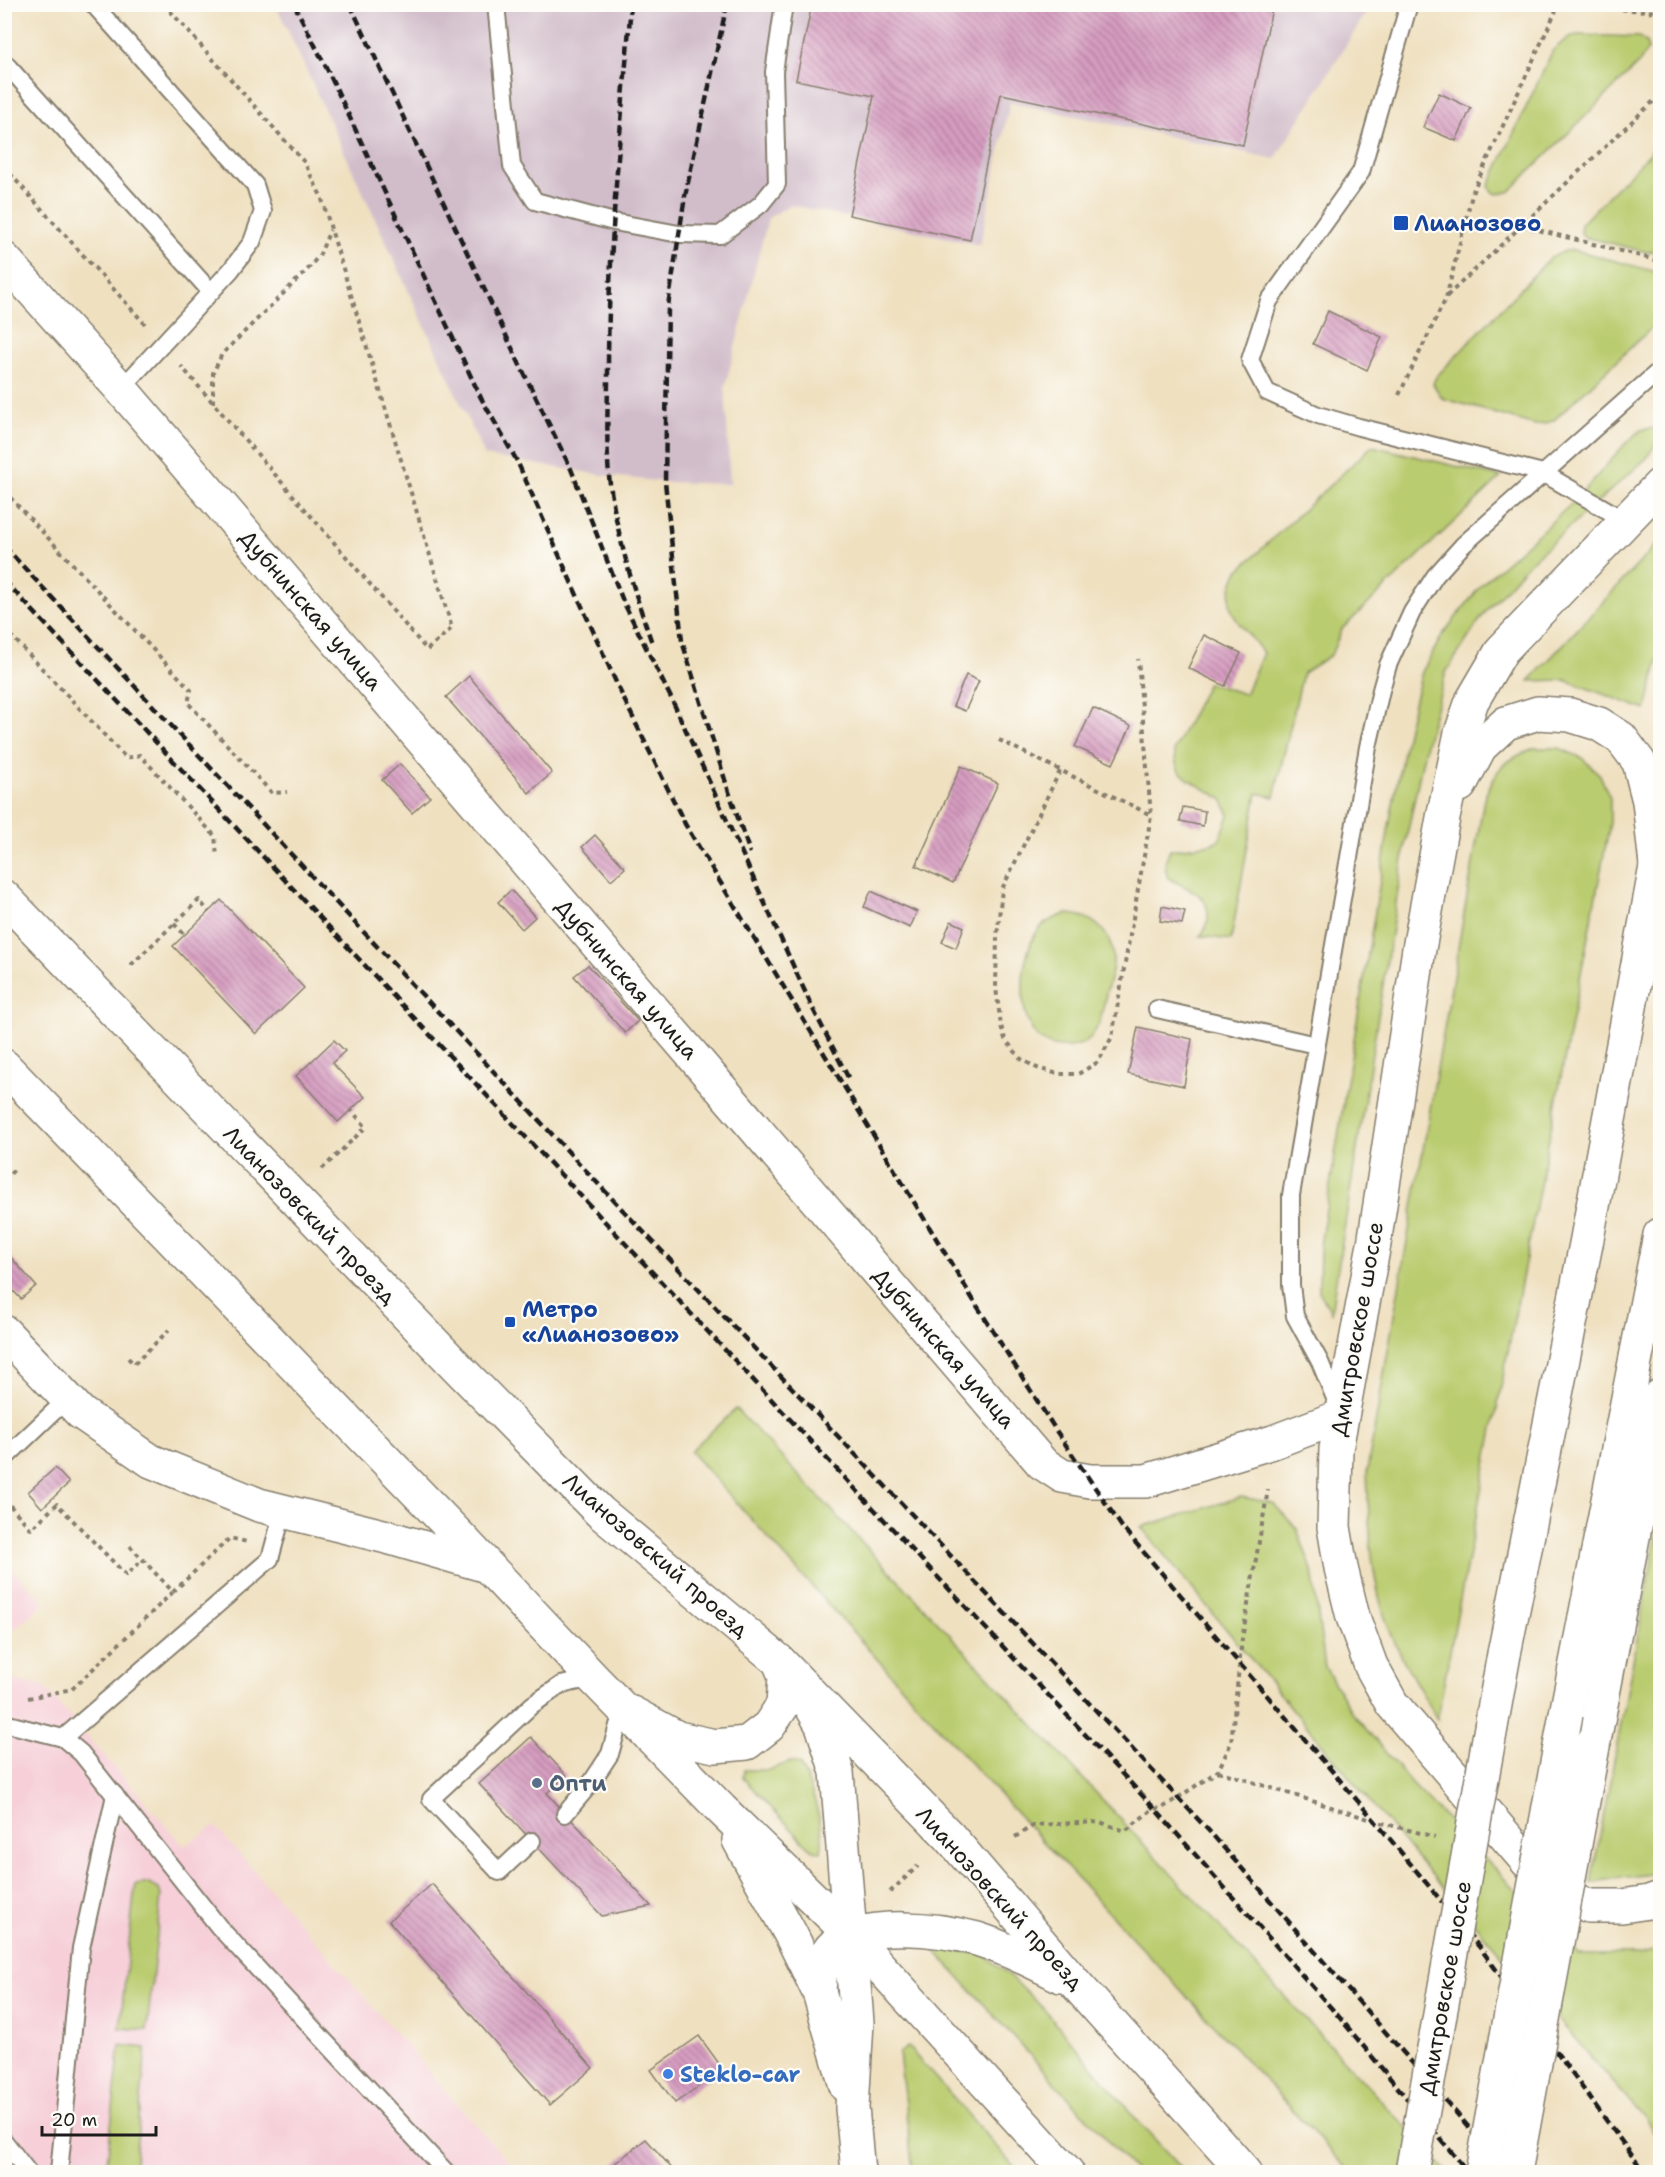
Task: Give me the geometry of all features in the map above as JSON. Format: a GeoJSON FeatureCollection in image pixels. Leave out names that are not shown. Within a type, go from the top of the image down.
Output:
{"type":"FeatureCollection","features":[{"type":"Feature","properties":{"kind":"main road","name":"Дубнинская улица"},"geometry":{"type":"LineString","coordinates":[[4,259],[121,389],[1042,1463],[1062,1476],[1090,1481],[1146,1481],[1273,1442],[1342,1416]]}},
{"type":"Feature","properties":{"kind":"main road","name":"Дмитровское шоссе"},"geometry":{"type":"LineString","coordinates":[[1660,485],[1502,650],[1472,701],[1461,733],[1419,950],[1374,1244],[1342,1416],[1334,1473],[1334,1527],[1353,1617],[1371,1666],[1392,1704],[1532,1867],[1561,1894],[1589,1906],[1622,1906],[1660,1898]]}},
{"type":"Feature","properties":{"kind":"main road","name":"Дмитровское шоссе"},"geometry":{"type":"LineString","coordinates":[[1412,2172],[1504,1654],[1584,1256],[1658,855],[1649,801],[1639,762],[1621,738],[1599,724],[1570,715],[1538,713],[1506,723],[1480,747],[1443,818]]}},
{"type":"Feature","properties":{"kind":"main road","name":"Лианозовский проезд"},"geometry":{"type":"LineString","coordinates":[[4,897],[600,1512],[787,1669],[949,1836],[1076,1984],[1245,2172]]}},
{"type":"Feature","properties":{"kind":"main road"},"geometry":{"type":"LineString","coordinates":[[4,1066],[593,1678],[722,1810],[852,1936],[1067,2172]]}},
{"type":"Feature","properties":{"kind":"main road"},"geometry":{"type":"LineString","coordinates":[[1482,2172],[1566,1714],[1660,1235]]}},
{"type":"Feature","properties":{"kind":"main road"},"geometry":{"type":"LineString","coordinates":[[4,1332],[81,1413],[151,1461],[234,1496],[283,1512],[387,1537],[487,1566]]}},
{"type":"Feature","properties":{"kind":"main road"},"geometry":{"type":"LineString","coordinates":[[1515,2172],[1660,1396]]}},
{"type":"Feature","properties":{"kind":"main road"},"geometry":{"type":"LineString","coordinates":[[623,1708],[678,1738],[715,1746],[747,1743],[769,1726],[783,1705],[787,1669]]}},
{"type":"Feature","properties":{"kind":"main road"},"geometry":{"type":"LineString","coordinates":[[787,1669],[822,1725],[837,1772],[852,1936],[857,2022],[852,2108],[858,2172]]}},
{"type":"Feature","properties":{"kind":"main road"},"geometry":{"type":"LineString","coordinates":[[722,1810],[791,1935],[819,1992],[852,2108]]}},
{"type":"Feature","properties":{"kind":"main road"},"geometry":{"type":"LineString","coordinates":[[819,1992],[821,1967],[833,1946],[852,1936],[884,1928],[931,1930],[977,1939],[1032,1960],[1076,1984]]}},
{"type":"Feature","properties":{"kind":"lane"},"geometry":{"type":"LineString","coordinates":[[93,4],[255,185],[263,211],[252,242],[231,270],[121,389]]}},
{"type":"Feature","properties":{"kind":"lane"},"geometry":{"type":"LineString","coordinates":[[496,4],[512,166],[535,201],[614,222],[679,234],[720,235],[761,204],[777,184],[774,72],[784,4]]}},
{"type":"Feature","properties":{"kind":"lane"},"geometry":{"type":"LineString","coordinates":[[1409,4],[1361,172],[1269,301],[1250,360],[1267,392],[1318,415],[1543,473],[1626,521]]}},
{"type":"Feature","properties":{"kind":"lane"},"geometry":{"type":"LineString","coordinates":[[4,62],[211,292]]}},
{"type":"Feature","properties":{"kind":"lane"},"geometry":{"type":"LineString","coordinates":[[1342,1416],[1320,1362],[1295,1316],[1291,1285],[1291,1195],[1368,747],[1388,665],[1412,612],[1435,576],[1463,545],[1660,370]]}},
{"type":"Feature","properties":{"kind":"lane"},"geometry":{"type":"LineString","coordinates":[[1157,1009],[1316,1044]]}},
{"type":"Feature","properties":{"kind":"lane"},"geometry":{"type":"LineString","coordinates":[[4,1459],[68,1399]]}},
{"type":"Feature","properties":{"kind":"lane"},"geometry":{"type":"LineString","coordinates":[[63,1738],[270,1559],[283,1512]]}},
{"type":"Feature","properties":{"kind":"lane"},"geometry":{"type":"LineString","coordinates":[[532,1842],[499,1872],[431,1799],[531,1705],[561,1685],[593,1678]]}},
{"type":"Feature","properties":{"kind":"lane"},"geometry":{"type":"LineString","coordinates":[[565,1814],[591,1783],[610,1754],[623,1708]]}},
{"type":"Feature","properties":{"kind":"lane"},"geometry":{"type":"LineString","coordinates":[[4,1723],[63,1738],[81,1753],[219,1928],[446,2172]]}},
{"type":"Feature","properties":{"kind":"lane"},"geometry":{"type":"LineString","coordinates":[[60,2172],[81,1947],[114,1795]]}},
{"type":"Feature","properties":{"kind":"lane"},"geometry":{"type":"LineString","coordinates":[[4,2141],[28,2172]]}},
{"type":"Feature","properties":{"kind":"path"},"geometry":{"type":"LineString","coordinates":[[4,167],[163,345],[427,650],[452,628],[321,196],[304,162],[164,4]]}},
{"type":"Feature","properties":{"kind":"path"},"geometry":{"type":"LineString","coordinates":[[1399,395],[1446,298],[1473,191],[1559,5],[1660,12]]}},
{"type":"Feature","properties":{"kind":"path"},"geometry":{"type":"LineString","coordinates":[[1446,298],[1660,95]]}},
{"type":"Feature","properties":{"kind":"path"},"geometry":{"type":"LineString","coordinates":[[1522,226],[1660,261]]}},
{"type":"Feature","properties":{"kind":"path"},"geometry":{"type":"LineString","coordinates":[[213,404],[213,374],[222,354],[308,269],[320,254],[330,229]]}},
{"type":"Feature","properties":{"kind":"path"},"geometry":{"type":"LineString","coordinates":[[4,490],[190,690],[188,704],[272,793],[287,792]]}},
{"type":"Feature","properties":{"kind":"path"},"geometry":{"type":"LineString","coordinates":[[4,628],[126,758],[140,755],[215,836],[217,856]]}},
{"type":"Feature","properties":{"kind":"path"},"geometry":{"type":"LineString","coordinates":[[1060,771],[1002,889],[997,936],[996,988],[1005,1039],[1021,1059],[1037,1068],[1058,1074],[1078,1074],[1098,1062],[1112,1037],[1151,816],[1138,659]]}},
{"type":"Feature","properties":{"kind":"path"},"geometry":{"type":"LineString","coordinates":[[999,740],[1151,816]]}},
{"type":"Feature","properties":{"kind":"path"},"geometry":{"type":"LineString","coordinates":[[131,965],[199,900],[209,912]]}},
{"type":"Feature","properties":{"kind":"path"},"geometry":{"type":"LineString","coordinates":[[174,924],[185,934]]}},
{"type":"Feature","properties":{"kind":"path"},"geometry":{"type":"LineString","coordinates":[[322,1169],[366,1127],[351,1110]]}},
{"type":"Feature","properties":{"kind":"path"},"geometry":{"type":"LineString","coordinates":[[4,1180],[16,1168]]}},
{"type":"Feature","properties":{"kind":"path"},"geometry":{"type":"LineString","coordinates":[[128,1358],[134,1364],[169,1330]]}},
{"type":"Feature","properties":{"kind":"path"},"geometry":{"type":"LineString","coordinates":[[1015,1837],[1034,1825],[1100,1822],[1125,1831],[1154,1808],[1161,1809],[1218,1771],[1231,1743],[1242,1639],[1268,1490]]}},
{"type":"Feature","properties":{"kind":"path"},"geometry":{"type":"LineString","coordinates":[[4,1499],[31,1529],[57,1504],[126,1575],[142,1560]]}},
{"type":"Feature","properties":{"kind":"path"},"geometry":{"type":"LineString","coordinates":[[27,1698],[72,1689],[230,1538],[257,1545]]}},
{"type":"Feature","properties":{"kind":"path"},"geometry":{"type":"LineString","coordinates":[[130,1546],[173,1592]]}},
{"type":"Feature","properties":{"kind":"path"},"geometry":{"type":"LineString","coordinates":[[1218,1771],[1375,1821],[1441,1839]]}},
{"type":"Feature","properties":{"kind":"path"},"geometry":{"type":"LineString","coordinates":[[888,1893],[918,1866]]}},
{"type":"Feature","properties":{"kind":"shaded area"},"geometry":{"type":"Polygon","coordinates":[[[276,5],[1371,5],[1275,159],[1010,102],[980,245],[790,205],[768,218],[725,387],[730,484],[665,482],[609,476],[485,456],[276,5]]]}},
{"type":"Feature","properties":{"kind":"shaded area"},"geometry":{"type":"Polygon","coordinates":[[[5,1563],[45,1602],[4,1638],[5,1563]]]}},
{"type":"Feature","properties":{"kind":"shaded area"},"geometry":{"type":"Polygon","coordinates":[[[5,1680],[42,1685],[184,1846],[215,1826],[517,2172],[5,2172],[5,1680]]]}},
{"type":"Feature","properties":{"kind":"green space"},"geometry":{"type":"Polygon","coordinates":[[[1577,35],[1639,37],[1646,42],[1648,49],[1638,64],[1509,192],[1496,194],[1489,186],[1553,50],[1569,37],[1577,35]]]}},
{"type":"Feature","properties":{"kind":"green space"},"geometry":{"type":"Polygon","coordinates":[[[1660,143],[1660,250],[1647,252],[1584,237],[1580,231],[1581,224],[1660,143]]]}},
{"type":"Feature","properties":{"kind":"green space"},"geometry":{"type":"Polygon","coordinates":[[[1575,250],[1660,273],[1660,320],[1554,420],[1545,424],[1535,425],[1442,398],[1433,384],[1436,377],[1550,258],[1565,251],[1575,250]]]}},
{"type":"Feature","properties":{"kind":"green space"},"geometry":{"type":"Polygon","coordinates":[[[1653,428],[1660,437],[1647,458],[1527,565],[1483,615],[1446,672],[1426,744],[1406,840],[1331,1312],[1319,1291],[1320,1246],[1391,814],[1408,727],[1422,672],[1443,634],[1482,584],[1576,500],[1625,444],[1641,430],[1653,428]]]}},
{"type":"Feature","properties":{"kind":"green space"},"geometry":{"type":"Polygon","coordinates":[[[1372,446],[1501,477],[1342,629],[1331,655],[1303,673],[1274,797],[1257,793],[1231,940],[1200,936],[1206,928],[1208,917],[1204,901],[1198,894],[1168,878],[1166,861],[1170,850],[1211,844],[1220,839],[1229,815],[1222,799],[1189,780],[1179,771],[1174,750],[1208,683],[1245,694],[1263,653],[1240,625],[1231,608],[1230,598],[1237,572],[1372,446]]]}},
{"type":"Feature","properties":{"kind":"green space"},"geometry":{"type":"Polygon","coordinates":[[[1660,541],[1660,651],[1646,710],[1565,680],[1529,681],[1660,541]]]}},
{"type":"Feature","properties":{"kind":"green space"},"geometry":{"type":"Polygon","coordinates":[[[1534,748],[1559,748],[1582,758],[1600,775],[1610,798],[1610,823],[1437,1719],[1399,1651],[1382,1608],[1372,1557],[1367,1471],[1484,799],[1497,772],[1515,757],[1534,748]]]}},
{"type":"Feature","properties":{"kind":"green space"},"geometry":{"type":"Polygon","coordinates":[[[1066,914],[1085,918],[1101,928],[1110,944],[1113,963],[1101,1016],[1091,1037],[1074,1046],[1060,1047],[1046,1043],[1033,1031],[1027,1019],[1023,989],[1026,958],[1036,933],[1045,923],[1066,914]]]}},
{"type":"Feature","properties":{"kind":"green space"},"geometry":{"type":"Polygon","coordinates":[[[736,1409],[951,1636],[1447,2172],[1350,2172],[984,1778],[690,1451],[736,1409]]]}},
{"type":"Feature","properties":{"kind":"green space"},"geometry":{"type":"Polygon","coordinates":[[[1241,1497],[1273,1503],[1297,1529],[1312,1570],[1325,1667],[1351,1711],[1411,1783],[1579,1955],[1640,1955],[1660,1948],[1660,2141],[1647,2121],[1410,1850],[1141,1527],[1241,1497]]]}},
{"type":"Feature","properties":{"kind":"green space"},"geometry":{"type":"Polygon","coordinates":[[[1660,1518],[1660,1866],[1650,1874],[1591,1882],[1660,1518]]]}},
{"type":"Feature","properties":{"kind":"green space"},"geometry":{"type":"Polygon","coordinates":[[[791,1762],[799,1764],[813,1794],[821,1832],[821,1852],[812,1849],[803,1841],[743,1778],[744,1770],[768,1770],[791,1762]]]}},
{"type":"Feature","properties":{"kind":"green space"},"geometry":{"type":"Polygon","coordinates":[[[149,1883],[159,1888],[161,1896],[147,2030],[120,2028],[136,1885],[149,1883]]]}},
{"type":"Feature","properties":{"kind":"green space"},"geometry":{"type":"Polygon","coordinates":[[[931,1946],[985,1955],[1015,1981],[1042,2007],[1137,2120],[1185,2172],[1136,2172],[931,1946]]]}},
{"type":"Feature","properties":{"kind":"green space"},"geometry":{"type":"Polygon","coordinates":[[[120,2045],[146,2048],[134,2172],[106,2172],[120,2045]]]}},
{"type":"Feature","properties":{"kind":"green space"},"geometry":{"type":"Polygon","coordinates":[[[908,2047],[1019,2172],[913,2172],[899,2053],[908,2047]]]}},
{"type":"Feature","properties":{"kind":"building"},"geometry":{"type":"Polygon","coordinates":[[[812,4],[1273,4],[1243,145],[1001,94],[970,240],[849,215],[874,96],[796,80],[812,4]]]}},
{"type":"Feature","properties":{"kind":"building"},"geometry":{"type":"Polygon","coordinates":[[[1439,93],[1471,108],[1456,141],[1423,127],[1439,93]]]}},
{"type":"Feature","properties":{"kind":"building"},"geometry":{"type":"Polygon","coordinates":[[[1328,311],[1382,337],[1367,370],[1313,344],[1328,311]]]}},
{"type":"Feature","properties":{"kind":"building"},"geometry":{"type":"Polygon","coordinates":[[[1204,635],[1241,653],[1225,686],[1188,668],[1204,635]]]}},
{"type":"Feature","properties":{"kind":"building"},"geometry":{"type":"Polygon","coordinates":[[[966,675],[979,681],[965,711],[953,706],[966,675]]]}},
{"type":"Feature","properties":{"kind":"building"},"geometry":{"type":"Polygon","coordinates":[[[469,676],[552,773],[529,793],[446,697],[469,676]]]}},
{"type":"Feature","properties":{"kind":"building"},"geometry":{"type":"Polygon","coordinates":[[[1093,708],[1131,726],[1113,764],[1075,747],[1093,708]]]}},
{"type":"Feature","properties":{"kind":"building"},"geometry":{"type":"Polygon","coordinates":[[[400,764],[430,797],[412,813],[382,780],[400,764]]]}},
{"type":"Feature","properties":{"kind":"building"},"geometry":{"type":"Polygon","coordinates":[[[961,766],[998,783],[953,883],[916,866],[961,766]]]}},
{"type":"Feature","properties":{"kind":"building"},"geometry":{"type":"Polygon","coordinates":[[[1183,807],[1205,811],[1203,826],[1180,821],[1183,807]]]}},
{"type":"Feature","properties":{"kind":"building"},"geometry":{"type":"Polygon","coordinates":[[[595,835],[625,868],[611,880],[582,847],[595,835]]]}},
{"type":"Feature","properties":{"kind":"building"},"geometry":{"type":"Polygon","coordinates":[[[511,890],[535,917],[522,929],[498,902],[511,890]]]}},
{"type":"Feature","properties":{"kind":"building"},"geometry":{"type":"Polygon","coordinates":[[[871,891],[917,912],[910,928],[864,907],[871,891]]]}},
{"type":"Feature","properties":{"kind":"building"},"geometry":{"type":"Polygon","coordinates":[[[221,900],[304,988],[256,1034],[173,946],[221,900]]]}},
{"type":"Feature","properties":{"kind":"building"},"geometry":{"type":"Polygon","coordinates":[[[1162,906],[1185,911],[1182,924],[1160,921],[1162,906]]]}},
{"type":"Feature","properties":{"kind":"building"},"geometry":{"type":"Polygon","coordinates":[[[951,921],[964,927],[956,948],[942,942],[951,921]]]}},
{"type":"Feature","properties":{"kind":"building"},"geometry":{"type":"Polygon","coordinates":[[[588,965],[638,1021],[625,1033],[574,976],[588,965]]]}},
{"type":"Feature","properties":{"kind":"building"},"geometry":{"type":"Polygon","coordinates":[[[1138,1027],[1192,1039],[1184,1086],[1128,1074],[1138,1027]]]}},
{"type":"Feature","properties":{"kind":"building"},"geometry":{"type":"Polygon","coordinates":[[[334,1040],[345,1051],[332,1063],[365,1097],[338,1122],[296,1076],[334,1040]]]}},
{"type":"Feature","properties":{"kind":"building"},"geometry":{"type":"Polygon","coordinates":[[[9,1255],[36,1286],[21,1299],[4,1281],[4,1259],[9,1255]]]}},
{"type":"Feature","properties":{"kind":"building"},"geometry":{"type":"Polygon","coordinates":[[[55,1468],[69,1483],[42,1508],[28,1492],[55,1468]]]}},
{"type":"Feature","properties":{"kind":"building"},"geometry":{"type":"Polygon","coordinates":[[[531,1737],[566,1775],[547,1793],[651,1906],[602,1916],[479,1784],[531,1737]]]}},
{"type":"Feature","properties":{"kind":"building"},"geometry":{"type":"Polygon","coordinates":[[[432,1884],[593,2068],[550,2105],[389,1921],[432,1884]]]}},
{"type":"Feature","properties":{"kind":"building"},"geometry":{"type":"Polygon","coordinates":[[[699,2036],[723,2069],[675,2103],[651,2070],[699,2036]]]}},
{"type":"Feature","properties":{"kind":"building"},"geometry":{"type":"Polygon","coordinates":[[[646,2139],[675,2172],[604,2172],[646,2139]]]}},
{"type":"Feature","properties":{"kind":"railway"},"geometry":{"type":"LineString","coordinates":[[294,4],[328,71],[481,398],[517,461],[619,689],[685,824],[974,1301],[1057,1432],[1122,1527],[1375,1821],[1481,1949],[1644,2172]]}},
{"type":"Feature","properties":{"kind":"railway"},"geometry":{"type":"LineString","coordinates":[[350,4],[571,469],[623,601],[673,702],[812,1007],[849,1079]]}},
{"type":"Feature","properties":{"kind":"railway"},"geometry":{"type":"LineString","coordinates":[[631,4],[610,279],[608,450],[609,476],[620,539],[652,643]]}},
{"type":"Feature","properties":{"kind":"railway"},"geometry":{"type":"LineString","coordinates":[[727,4],[685,196],[668,306],[665,482],[682,641],[750,853]]}},
{"type":"Feature","properties":{"kind":"railway"},"geometry":{"type":"LineString","coordinates":[[4,546],[617,1204],[1210,1832],[1508,2172]]}},
{"type":"Feature","properties":{"kind":"railway"},"geometry":{"type":"LineString","coordinates":[[4,580],[1154,1808],[1340,2018],[1468,2172]]}},
{"type":"Feature","properties":{"kind":"place","name":"Лианозово"},"geometry":{"type":"Point","coordinates":[1401,223]}},
{"type":"Feature","properties":{"kind":"place","name":"Метро «Лианозово»"},"geometry":{"type":"Point","coordinates":[510,1322]}},
{"type":"Feature","properties":{"kind":"place","name":"Опти"},"geometry":{"type":"Point","coordinates":[537,1783]}},
{"type":"Feature","properties":{"kind":"place","name":"Steklo-car"},"geometry":{"type":"Point","coordinates":[668,2074]}}]}
